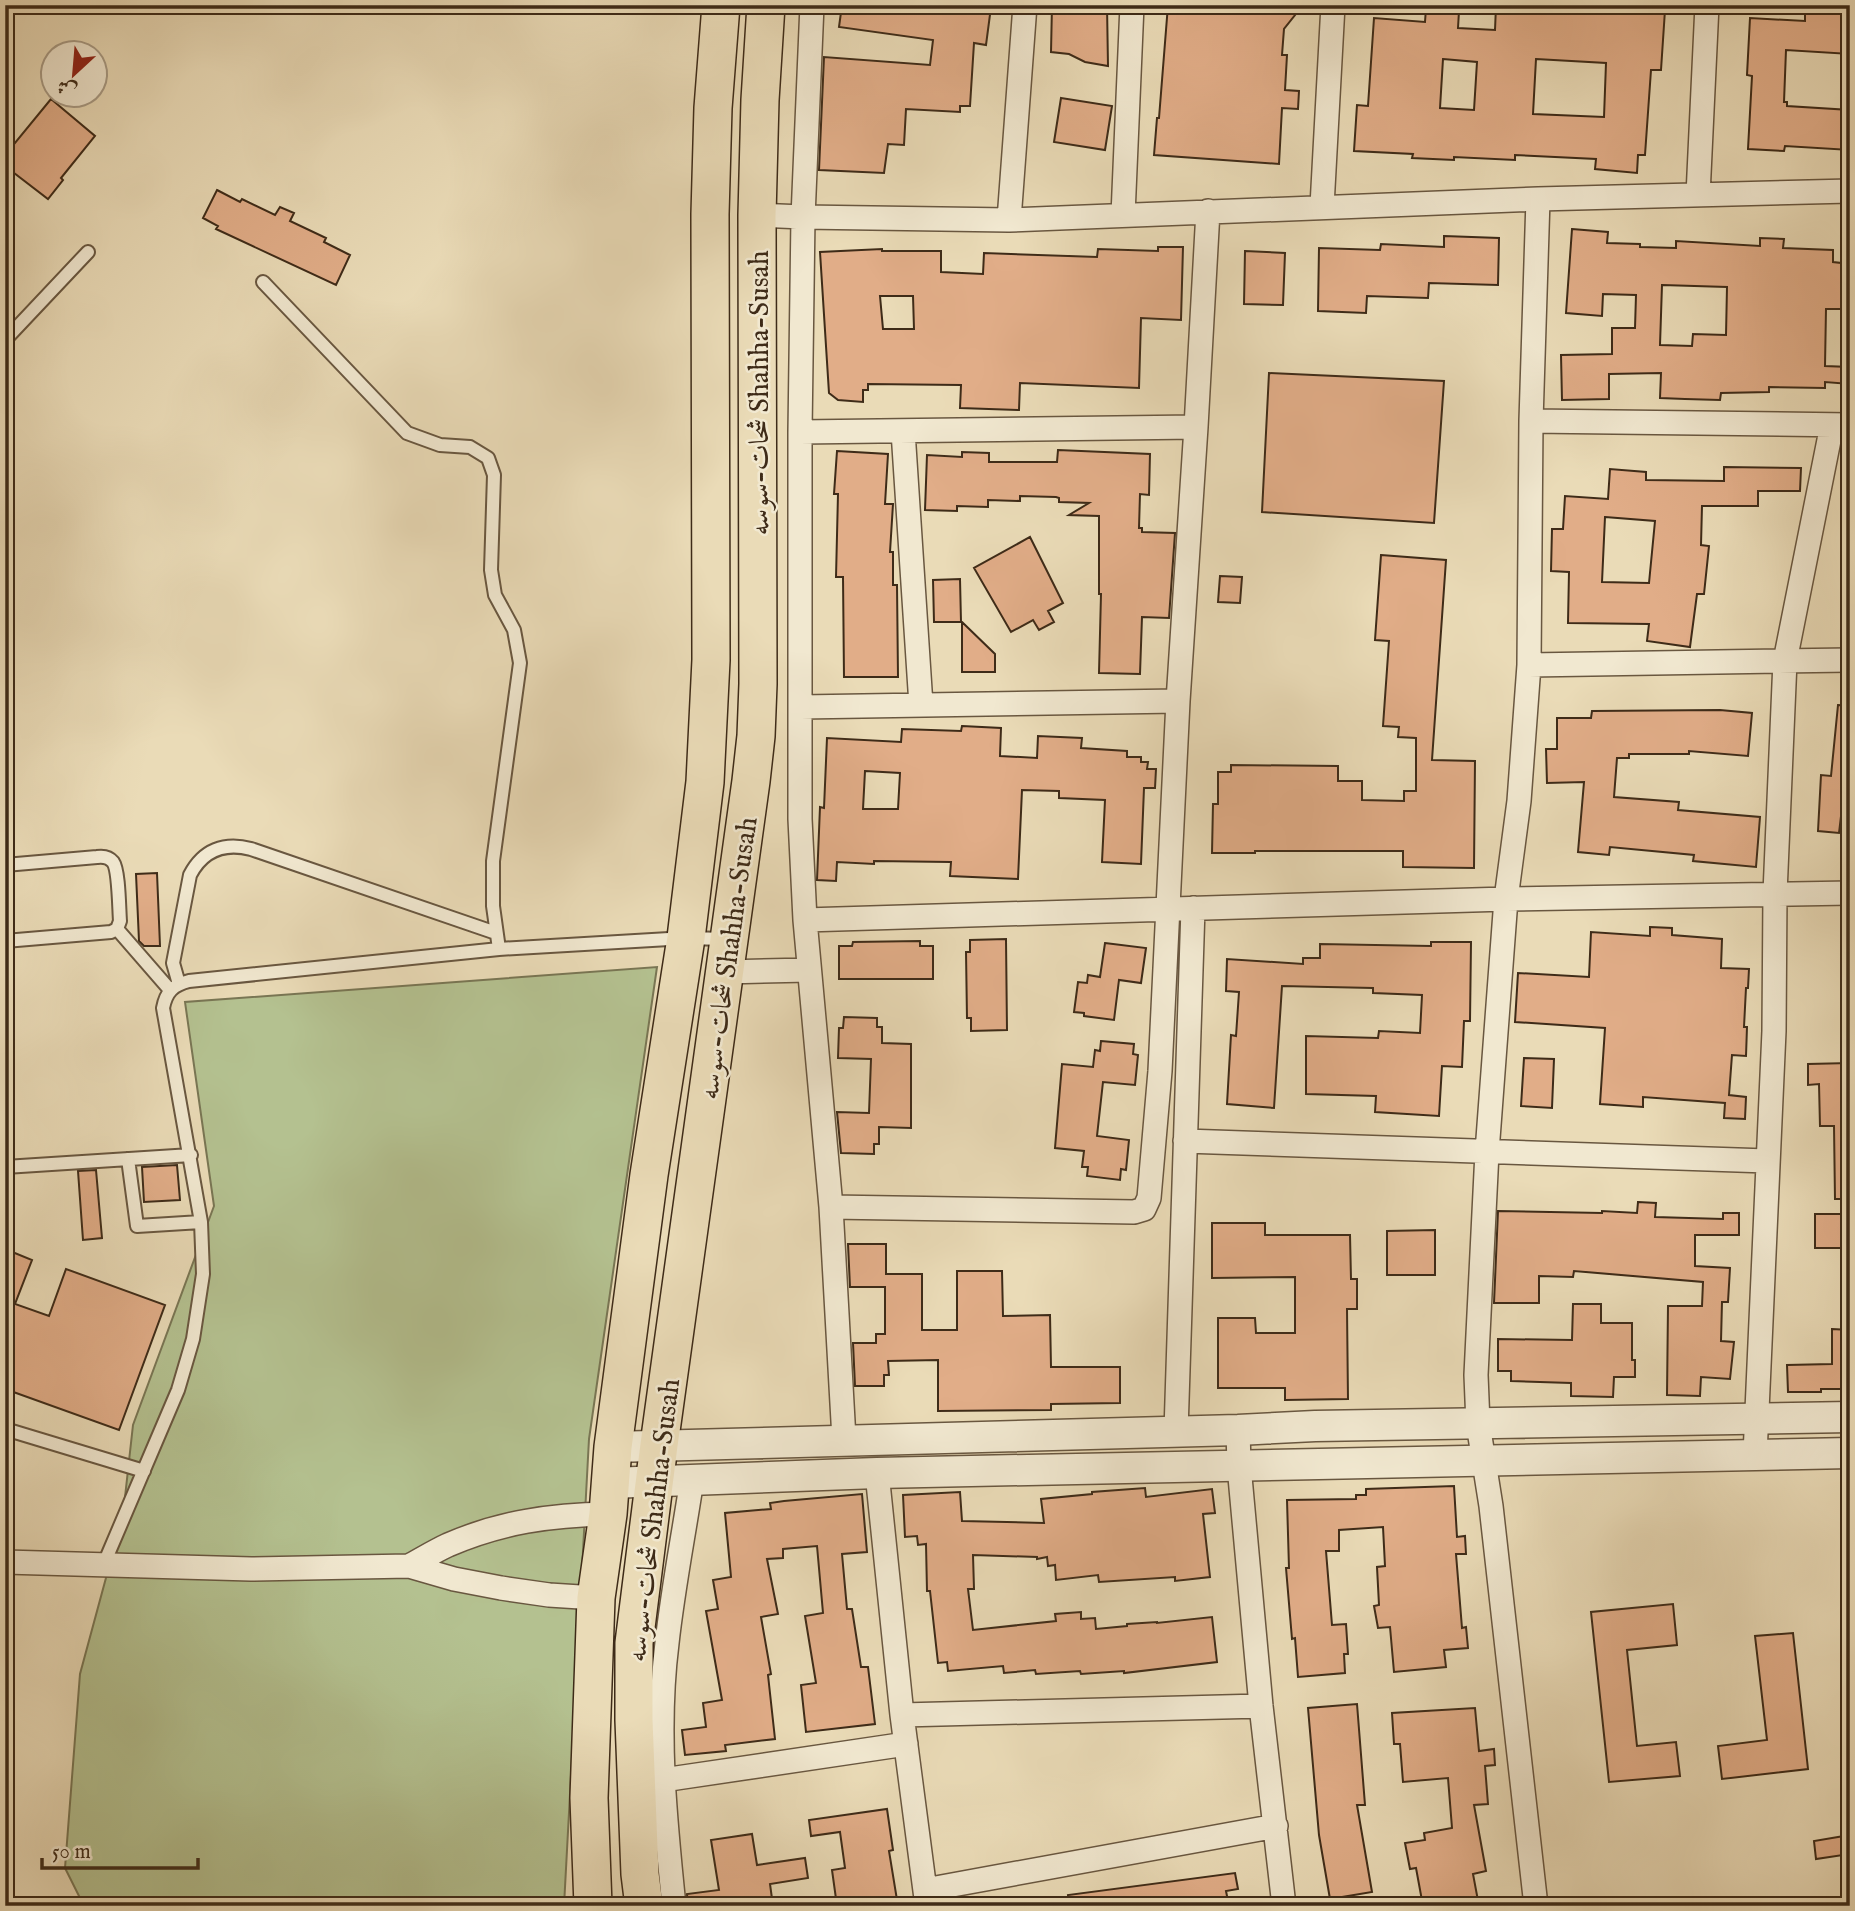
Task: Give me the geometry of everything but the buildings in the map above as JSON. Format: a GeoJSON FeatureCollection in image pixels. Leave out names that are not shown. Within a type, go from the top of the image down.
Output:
{"type":"FeatureCollection","features":[{"type":"Feature","properties":{"kind":"main road","name":"شحات-سوسه Shahha-Susah"},"geometry":{"type":"LineString","coordinates":[[593,1906],[589,1798],[596,1598],[649,1175],[686,938],[705,782],[711,660],[710,214],[713,108],[721,5]]}},
{"type":"Feature","properties":{"kind":"main road","name":"شحات-سوسه Shahha-Susah"},"geometry":{"type":"LineString","coordinates":[[644,1906],[640,1874],[634,1720],[634,1643],[756,736],[757,215],[766,5]]}},
{"type":"Feature","properties":{"kind":"street"},"geometry":{"type":"LineString","coordinates":[[812,5],[803,217],[800,819],[805,920],[831,1207],[844,1439]]}},
{"type":"Feature","properties":{"kind":"street"},"geometry":{"type":"LineString","coordinates":[[1009,220],[1025,5]]}},
{"type":"Feature","properties":{"kind":"street"},"geometry":{"type":"LineString","coordinates":[[1123,215],[1132,5]]}},
{"type":"Feature","properties":{"kind":"street"},"geometry":{"type":"LineString","coordinates":[[1322,206],[1333,5]]}},
{"type":"Feature","properties":{"kind":"street"},"geometry":{"type":"LineString","coordinates":[[1698,195],[1707,5]]}},
{"type":"Feature","properties":{"kind":"street"},"geometry":{"type":"LineString","coordinates":[[757,215],[1009,220],[1322,206],[1850,191]]}},
{"type":"Feature","properties":{"kind":"street"},"geometry":{"type":"LineString","coordinates":[[1536,1906],[1478,1424],[1476,1375],[1506,899],[1519,801],[1529,665],[1531,421],[1538,199]]}},
{"type":"Feature","properties":{"kind":"street"},"geometry":{"type":"LineString","coordinates":[[831,1207],[1134,1212],[1143,1209],[1149,1198],[1160,1071],[1178,701],[1208,211]]}},
{"type":"Feature","properties":{"kind":"street"},"geometry":{"type":"LineString","coordinates":[[1531,421],[1841,425],[1785,661],[1775,893],[1774,1031],[1755,1455]]}},
{"type":"Feature","properties":{"kind":"street"},"geometry":{"type":"LineString","coordinates":[[800,432],[1196,427]]}},
{"type":"Feature","properties":{"kind":"street"},"geometry":{"type":"LineString","coordinates":[[903,431],[921,705]]}},
{"type":"Feature","properties":{"kind":"street"},"geometry":{"type":"LineString","coordinates":[[1529,665],[1850,660]]}},
{"type":"Feature","properties":{"kind":"street"},"geometry":{"type":"LineString","coordinates":[[801,707],[1178,701]]}},
{"type":"Feature","properties":{"kind":"street"},"geometry":{"type":"LineString","coordinates":[[805,920],[1506,899],[1850,893]]}},
{"type":"Feature","properties":{"kind":"street"},"geometry":{"type":"LineString","coordinates":[[1176,1431],[1193,908]]}},
{"type":"Feature","properties":{"kind":"street"},"geometry":{"type":"LineString","coordinates":[[728,956],[809,970]]}},
{"type":"Feature","properties":{"kind":"street"},"geometry":{"type":"LineString","coordinates":[[1185,1141],[1767,1161]]}},
{"type":"Feature","properties":{"kind":"street"},"geometry":{"type":"LineString","coordinates":[[613,1447],[1315,1426],[1850,1416]]}},
{"type":"Feature","properties":{"kind":"street"},"geometry":{"type":"LineString","coordinates":[[1238,1430],[1261,1706],[1284,1906]]}},
{"type":"Feature","properties":{"kind":"street"},"geometry":{"type":"LineString","coordinates":[[409,1566],[446,1546],[484,1531],[538,1518],[566,1515],[654,1480],[1850,1453]]}},
{"type":"Feature","properties":{"kind":"street"},"geometry":{"type":"LineString","coordinates":[[877,1473],[902,1716],[926,1898],[1276,1826]]}},
{"type":"Feature","properties":{"kind":"street"},"geometry":{"type":"LineString","coordinates":[[674,1906],[663,1780],[663,1714],[666,1645],[692,1479]]}},
{"type":"Feature","properties":{"kind":"street"},"geometry":{"type":"LineString","coordinates":[[5,1563],[251,1569],[409,1566],[454,1579],[501,1588],[596,1598]]}},
{"type":"Feature","properties":{"kind":"street"},"geometry":{"type":"LineString","coordinates":[[902,1716],[1261,1706]]}},
{"type":"Feature","properties":{"kind":"street"},"geometry":{"type":"LineString","coordinates":[[663,1780],[906,1744]]}},
{"type":"Feature","properties":{"kind":"lane"},"geometry":{"type":"LineString","coordinates":[[5,340],[89,252]]}},
{"type":"Feature","properties":{"kind":"lane"},"geometry":{"type":"LineString","coordinates":[[263,282],[407,433],[440,445],[470,447],[488,458],[494,475],[492,583],[495,595],[514,631],[520,663],[493,861],[493,906],[499,949]]}},
{"type":"Feature","properties":{"kind":"lane"},"geometry":{"type":"LineString","coordinates":[[175,987],[173,963],[190,875],[195,866],[210,852],[230,845],[251,849],[496,933]]}},
{"type":"Feature","properties":{"kind":"lane"},"geometry":{"type":"LineString","coordinates":[[5,865],[107,857],[116,868],[120,921],[117,929],[111,932],[5,941]]}},
{"type":"Feature","properties":{"kind":"lane"},"geometry":{"type":"LineString","coordinates":[[117,929],[175,987]]}},
{"type":"Feature","properties":{"kind":"lane"},"geometry":{"type":"LineString","coordinates":[[103,1566],[178,1390],[193,1339],[203,1274],[201,1223],[191,1155],[163,1008],[165,998],[175,987],[499,949],[686,938],[728,956]]}},
{"type":"Feature","properties":{"kind":"lane"},"geometry":{"type":"LineString","coordinates":[[5,1167],[191,1155]]}},
{"type":"Feature","properties":{"kind":"lane"},"geometry":{"type":"LineString","coordinates":[[128,1159],[137,1226],[201,1223]]}},
{"type":"Feature","properties":{"kind":"lane"},"geometry":{"type":"LineString","coordinates":[[5,1429],[144,1471]]}},
{"type":"Feature","properties":{"kind":"green space"},"geometry":{"type":"Polygon","coordinates":[[[657,967],[589,1439],[564,1906],[84,1906],[65,1868],[80,1674],[123,1515],[133,1425],[214,1206],[185,1002],[657,967]]]}}]}
